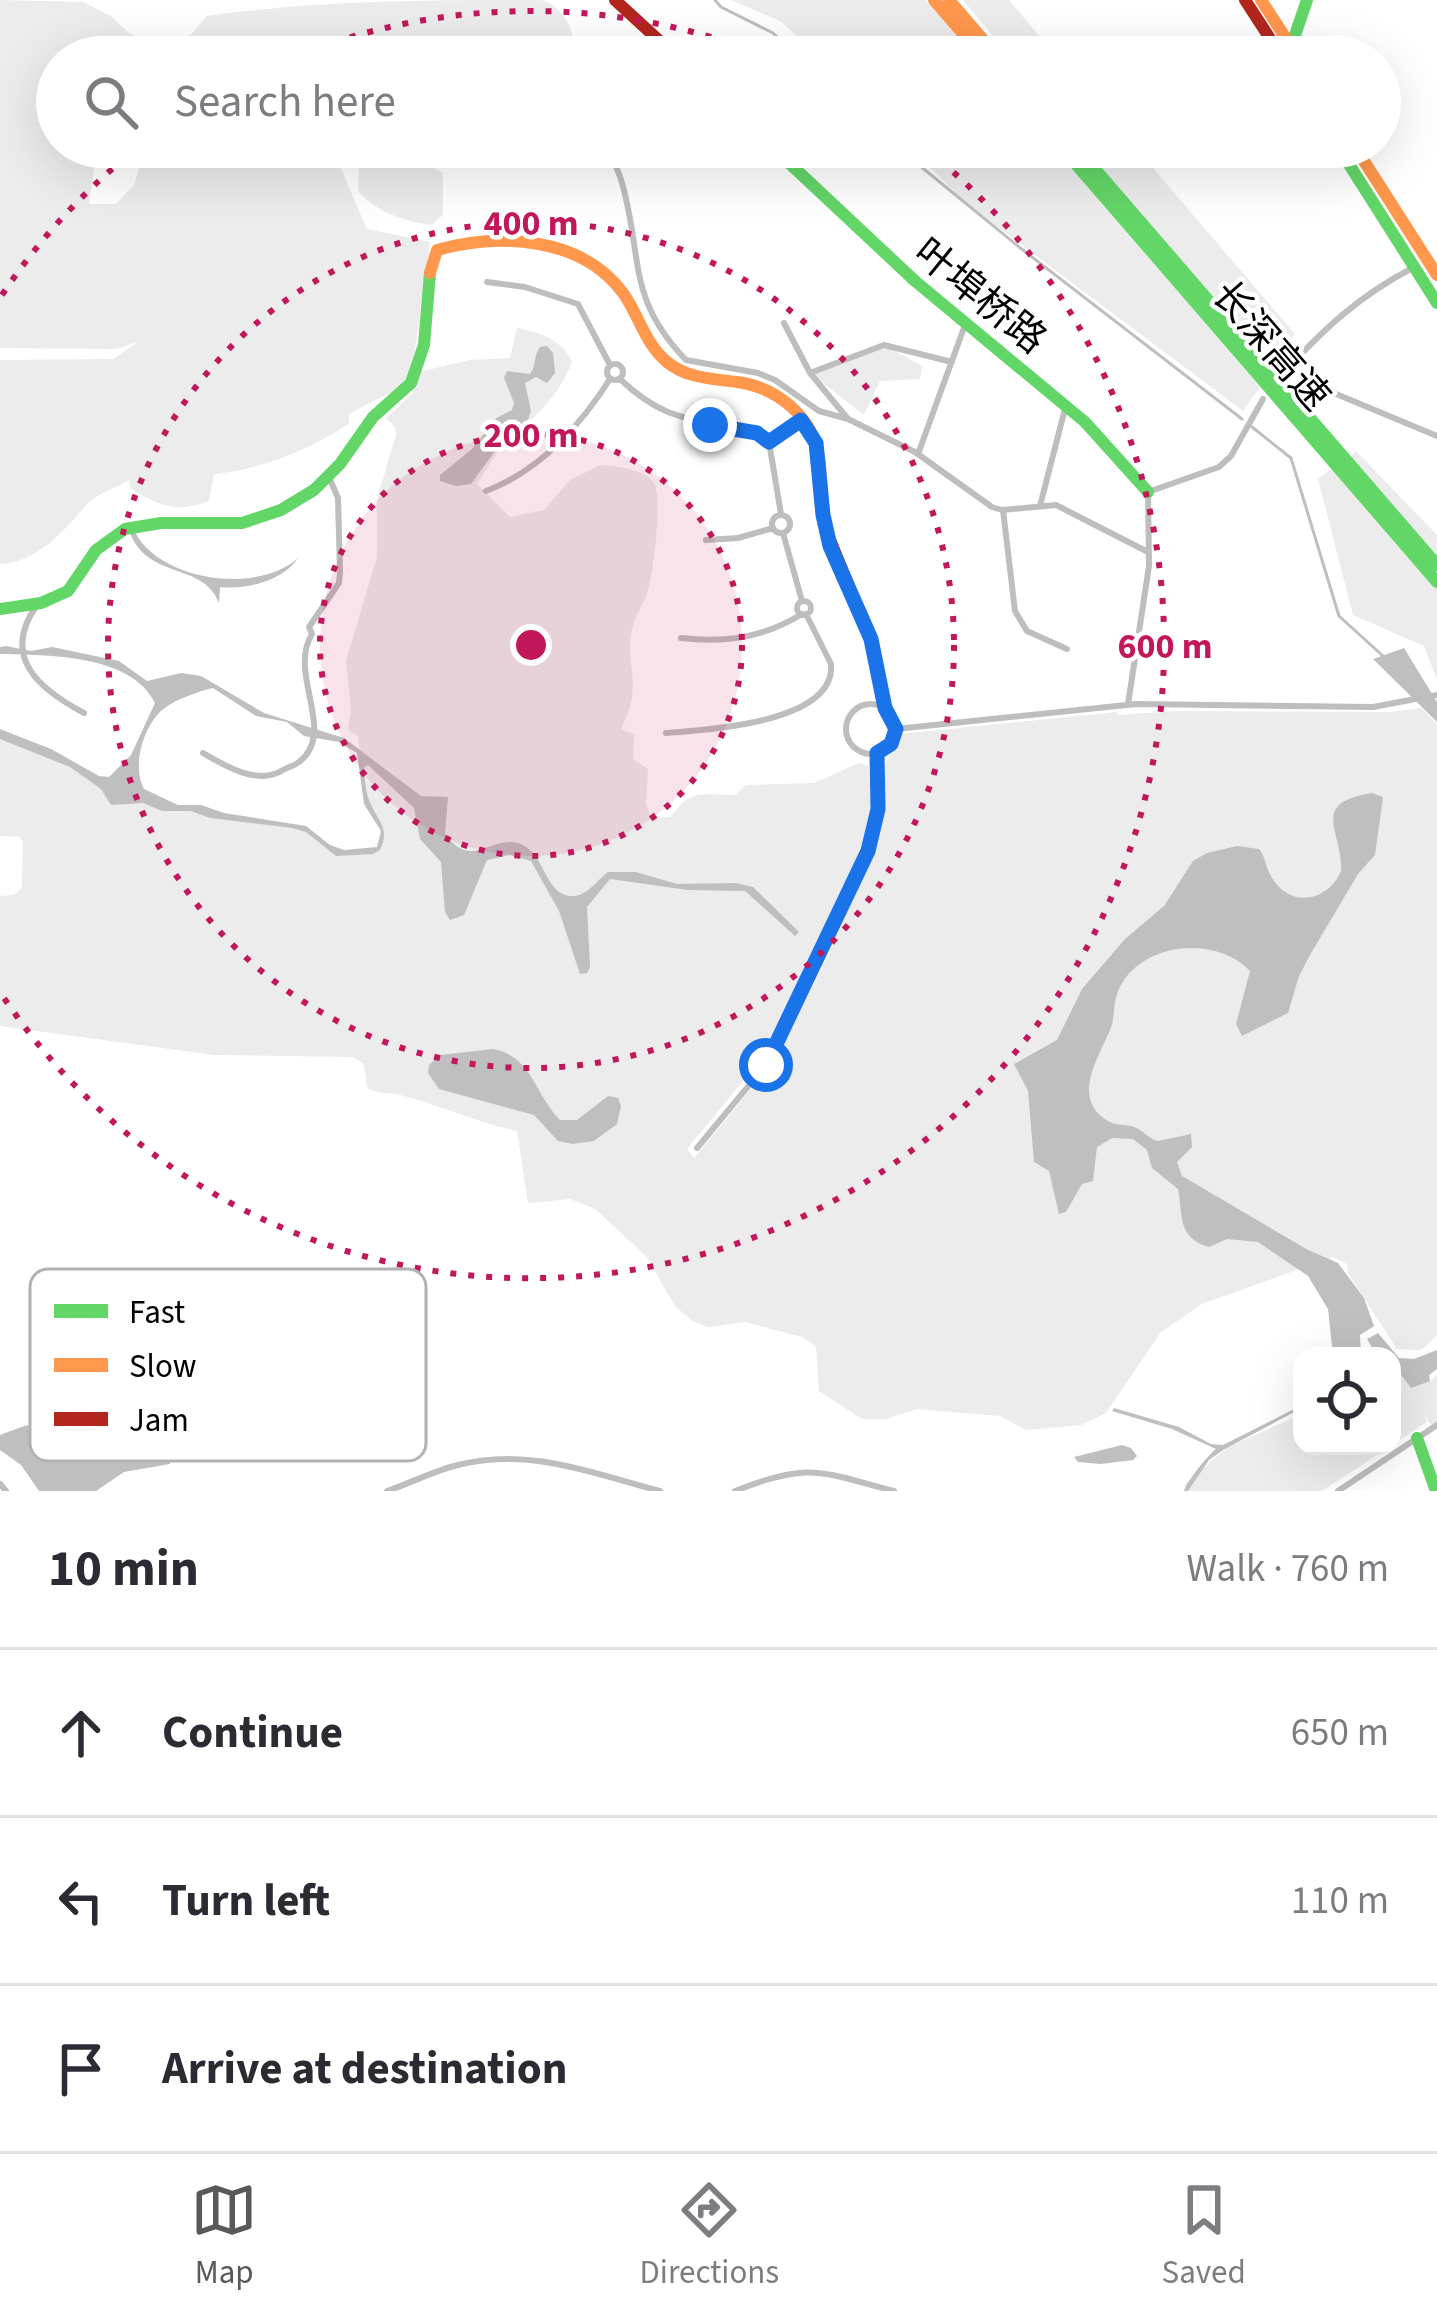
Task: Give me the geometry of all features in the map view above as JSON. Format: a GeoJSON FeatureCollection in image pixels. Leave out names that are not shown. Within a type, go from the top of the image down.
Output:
{"type":"FeatureCollection","features":[{"type":"Feature","properties":{"kind":"main road"},"geometry":{"type":"LineString","coordinates":[[614,0],[654,36]]}},
{"type":"Feature","properties":{"kind":"main road"},"geometry":{"type":"LineString","coordinates":[[934,0],[965,36]]}},
{"type":"Feature","properties":{"kind":"main road"},"geometry":{"type":"LineString","coordinates":[[949,0],[980,36]]}},
{"type":"Feature","properties":{"kind":"main road"},"geometry":{"type":"LineString","coordinates":[[1245,0],[1275,36]]}},
{"type":"Feature","properties":{"kind":"main road"},"geometry":{"type":"LineString","coordinates":[[1261,0],[1280,36]]}},
{"type":"Feature","properties":{"kind":"main road"},"geometry":{"type":"LineString","coordinates":[[1296,36],[1307,0]]}},
{"type":"Feature","properties":{"kind":"main road","name":"叶埠桥路"},"geometry":{"type":"LineString","coordinates":[[795,168],[965,325],[1066,404],[1126,460],[1148,492]]}},
{"type":"Feature","properties":{"kind":"main road","name":"长深高速"},"geometry":{"type":"LineString","coordinates":[[1079,168],[1437,582]]}},
{"type":"Feature","properties":{"kind":"main road","name":"长深高速"},"geometry":{"type":"LineString","coordinates":[[1094,168],[1437,565]]}},
{"type":"Feature","properties":{"kind":"main road"},"geometry":{"type":"LineString","coordinates":[[1351,168],[1437,303]]}},
{"type":"Feature","properties":{"kind":"main road"},"geometry":{"type":"LineString","coordinates":[[1369,168],[1437,274]]}},
{"type":"Feature","properties":{"kind":"main road"},"geometry":{"type":"LineString","coordinates":[[0,610],[37,605],[78,583],[86,562],[122,530],[148,524],[200,526],[255,520],[282,510],[329,477],[365,426],[392,406],[415,375],[422,357],[434,255],[451,245],[530,243],[603,269],[660,356],[674,367],[769,390],[801,420],[816,443],[830,546],[871,639],[885,708]]}},
{"type":"Feature","properties":{"kind":"main road"},"geometry":{"type":"LineString","coordinates":[[1417,1438],[1436,1491]]}},
{"type":"Feature","properties":{"kind":"street"},"geometry":{"type":"LineString","coordinates":[[617,168],[638,281],[651,317],[686,360],[775,380],[819,411],[848,418],[918,454],[992,507],[1067,509],[1148,552]]}},
{"type":"Feature","properties":{"kind":"street"},"geometry":{"type":"LineString","coordinates":[[1282,375],[1317,333],[1376,288],[1414,267]]}},
{"type":"Feature","properties":{"kind":"street"},"geometry":{"type":"LineString","coordinates":[[487,282],[525,287],[578,304],[610,365],[622,368],[620,379]]}},
{"type":"Feature","properties":{"kind":"street"},"geometry":{"type":"LineString","coordinates":[[784,323],[810,373],[848,418]]}},
{"type":"Feature","properties":{"kind":"street"},"geometry":{"type":"LineString","coordinates":[[918,454],[965,325]]}},
{"type":"Feature","properties":{"kind":"street"},"geometry":{"type":"LineString","coordinates":[[810,373],[884,345],[952,362]]}},
{"type":"Feature","properties":{"kind":"street"},"geometry":{"type":"LineString","coordinates":[[610,365],[606,372],[610,379]]}},
{"type":"Feature","properties":{"kind":"street"},"geometry":{"type":"LineString","coordinates":[[1291,365],[1317,386],[1437,436]]}},
{"type":"Feature","properties":{"kind":"street"},"geometry":{"type":"LineString","coordinates":[[610,379],[620,379],[670,415],[757,433],[769,442],[781,514],[790,521],[783,532],[802,601],[810,604],[804,614],[759,634],[736,639],[681,638]]}},
{"type":"Feature","properties":{"kind":"street"},"geometry":{"type":"LineString","coordinates":[[486,491],[507,483],[549,452],[575,427],[610,379]]}},
{"type":"Feature","properties":{"kind":"street"},"geometry":{"type":"LineString","coordinates":[[1128,704],[1149,566],[1148,492],[1220,467],[1232,456],[1262,399]]}},
{"type":"Feature","properties":{"kind":"street"},"geometry":{"type":"LineString","coordinates":[[1040,506],[1066,404]]}},
{"type":"Feature","properties":{"kind":"street"},"geometry":{"type":"LineString","coordinates":[[769,442],[801,420]]}},
{"type":"Feature","properties":{"kind":"street"},"geometry":{"type":"LineString","coordinates":[[203,753],[237,772],[278,775],[297,765],[312,741],[314,727],[302,664],[312,634],[309,627],[338,583],[340,572],[338,498],[329,477]]}},
{"type":"Feature","properties":{"kind":"street"},"geometry":{"type":"LineString","coordinates":[[1003,510],[1011,594],[1021,623],[1036,638],[1067,649]]}},
{"type":"Feature","properties":{"kind":"street"},"geometry":{"type":"LineString","coordinates":[[772,528],[773,519],[781,514]]}},
{"type":"Feature","properties":{"kind":"street"},"geometry":{"type":"LineString","coordinates":[[706,540],[772,528],[783,532]]}},
{"type":"Feature","properties":{"kind":"street"},"geometry":{"type":"LineString","coordinates":[[37,605],[26,620],[22,657],[51,694],[84,713]]}},
{"type":"Feature","properties":{"kind":"street"},"geometry":{"type":"LineString","coordinates":[[666,734],[776,717],[822,692],[832,673],[831,664],[804,614]]}},
{"type":"Feature","properties":{"kind":"street"},"geometry":{"type":"LineString","coordinates":[[896,729],[1128,704],[1373,707],[1436,695]]}},
{"type":"Feature","properties":{"kind":"street"},"geometry":{"type":"LineString","coordinates":[[862,706],[885,708],[896,729],[891,744],[877,753],[854,747],[847,724],[862,706]]}},
{"type":"Feature","properties":{"kind":"street"},"geometry":{"type":"LineString","coordinates":[[697,1148],[766,1065],[812,976],[868,851],[878,809],[877,753]]}},
{"type":"Feature","properties":{"kind":"street"},"geometry":{"type":"LineString","coordinates":[[1338,1491],[1437,1425]]}},
{"type":"Feature","properties":{"kind":"street"},"geometry":{"type":"LineString","coordinates":[[387,1491],[461,1464],[503,1458],[540,1458],[660,1491]]}},
{"type":"Feature","properties":{"kind":"street"},"geometry":{"type":"LineString","coordinates":[[735,1491],[800,1471],[826,1471],[894,1491]]}},
{"type":"Feature","properties":{"kind":"street"},"geometry":{"type":"LineString","coordinates":[[0,1484],[6,1491]]}},
{"type":"Feature","properties":{"kind":"shaded area"},"geometry":{"type":"Polygon","coordinates":[[[0,0],[83,2],[135,36],[36,36],[36,168],[94,168],[89,204],[116,204],[134,185],[139,168],[341,168],[367,229],[430,242],[413,364],[423,371],[470,360],[510,358],[517,328],[563,348],[572,362],[559,387],[501,448],[477,484],[510,517],[544,510],[570,480],[601,465],[637,471],[654,483],[658,504],[654,555],[647,594],[632,629],[632,699],[621,729],[634,734],[633,759],[648,769],[646,804],[651,818],[671,817],[698,795],[735,795],[746,785],[814,783],[859,763],[869,766],[871,805],[862,849],[762,1058],[687,1149],[694,1158],[775,1060],[828,956],[875,850],[885,765],[900,734],[1116,712],[1392,712],[1421,708],[1437,724],[1437,1336],[1421,1350],[1396,1347],[1348,1273],[1347,1264],[1333,1257],[1202,1304],[1161,1332],[1106,1413],[1081,1425],[1026,1430],[1000,1416],[917,1409],[886,1419],[862,1419],[819,1391],[816,1346],[802,1337],[745,1322],[708,1327],[692,1321],[675,1306],[646,1256],[595,1209],[570,1199],[528,1203],[517,1131],[367,1088],[364,1064],[352,1057],[214,1055],[0,1026],[0,896],[14,895],[22,887],[23,842],[19,837],[0,836],[0,734],[169,808],[200,809],[301,828],[334,852],[379,848],[382,827],[365,800],[358,736],[348,730],[351,709],[346,661],[377,557],[377,499],[396,435],[386,418],[413,393],[403,390],[379,398],[349,414],[349,424],[284,457],[214,474],[209,501],[198,505],[160,503],[131,489],[129,480],[90,501],[38,551],[0,564],[0,360],[113,359],[138,342],[116,349],[0,348],[0,0]]]}},
{"type":"Feature","properties":{"kind":"shaded area"},"geometry":{"type":"Polygon","coordinates":[[[542,0],[558,10],[573,36],[190,36],[207,16],[291,7],[542,0]]]}},
{"type":"Feature","properties":{"kind":"shaded area"},"geometry":{"type":"Polygon","coordinates":[[[731,0],[926,0],[957,36],[796,36],[782,22],[731,0]]]}},
{"type":"Feature","properties":{"kind":"shaded area"},"geometry":{"type":"Polygon","coordinates":[[[963,0],[1009,0],[1039,36],[993,36],[963,0]]]}},
{"type":"Feature","properties":{"kind":"shaded area"},"geometry":{"type":"Polygon","coordinates":[[[359,168],[434,168],[443,173],[443,215],[431,225],[410,221],[358,192],[359,168]]]}},
{"type":"Feature","properties":{"kind":"shaded area"},"geometry":{"type":"Polygon","coordinates":[[[930,168],[1071,168],[1260,387],[1243,411],[967,204],[930,168]]]}},
{"type":"Feature","properties":{"kind":"shaded area"},"geometry":{"type":"Polygon","coordinates":[[[1102,168],[1153,168],[1295,334],[1265,366],[1102,168]]]}},
{"type":"Feature","properties":{"kind":"shaded area"},"geometry":{"type":"Polygon","coordinates":[[[884,345],[922,366],[920,379],[880,381],[864,415],[810,373],[884,345]]]}},
{"type":"Feature","properties":{"kind":"shaded area"},"geometry":{"type":"Polygon","coordinates":[[[547,346],[553,353],[555,373],[547,383],[536,377],[525,383],[531,411],[527,423],[500,444],[471,484],[440,481],[440,475],[472,449],[495,419],[512,410],[514,403],[504,378],[507,371],[530,374],[538,350],[547,346]]]}},
{"type":"Feature","properties":{"kind":"shaded area"},"geometry":{"type":"Polygon","coordinates":[[[1356,451],[1437,535],[1437,680],[1424,646],[1353,615],[1318,479],[1356,451]]]}},
{"type":"Feature","properties":{"kind":"shaded area"},"geometry":{"type":"Polygon","coordinates":[[[135,532],[165,562],[210,577],[259,576],[298,558],[283,573],[263,582],[220,587],[219,603],[201,581],[149,558],[130,533],[135,532]]]}},
{"type":"Feature","properties":{"kind":"shaded area"},"geometry":{"type":"Polygon","coordinates":[[[0,647],[31,651],[52,647],[119,661],[147,681],[181,673],[201,676],[264,713],[344,738],[421,796],[448,797],[445,834],[455,845],[473,851],[500,843],[521,844],[562,894],[581,894],[608,872],[636,872],[677,884],[736,883],[753,887],[799,932],[795,936],[745,891],[688,890],[610,879],[587,907],[590,967],[580,974],[559,911],[531,861],[510,855],[487,860],[464,915],[450,920],[445,912],[441,862],[420,839],[414,808],[368,765],[364,767],[367,792],[384,835],[380,850],[373,854],[336,856],[306,832],[292,828],[210,818],[191,811],[162,811],[143,803],[111,805],[101,789],[70,767],[0,739],[0,729],[109,777],[131,755],[155,703],[143,687],[108,666],[63,657],[0,654],[0,647]],[[213,688],[166,707],[151,723],[142,745],[139,769],[144,789],[178,805],[201,805],[306,826],[344,850],[377,847],[381,831],[364,804],[357,753],[339,742],[304,736],[287,722],[256,716],[213,688]]]}},
{"type":"Feature","properties":{"kind":"shaded area"},"geometry":{"type":"Polygon","coordinates":[[[1404,648],[1437,702],[1437,722],[1373,659],[1404,648]]]}},
{"type":"Feature","properties":{"kind":"shaded area"},"geometry":{"type":"Polygon","coordinates":[[[1372,793],[1383,797],[1375,855],[1358,874],[1310,955],[1288,1013],[1242,1036],[1236,1024],[1250,971],[1235,959],[1198,948],[1158,954],[1141,963],[1117,994],[1112,1026],[1089,1090],[1097,1112],[1111,1123],[1134,1127],[1158,1141],[1191,1134],[1192,1147],[1177,1162],[1182,1176],[1338,1263],[1364,1298],[1374,1326],[1360,1335],[1361,1347],[1332,1347],[1328,1309],[1308,1276],[1258,1242],[1227,1239],[1209,1247],[1191,1238],[1183,1224],[1178,1189],[1152,1168],[1147,1150],[1133,1139],[1112,1138],[1097,1147],[1093,1181],[1082,1184],[1066,1212],[1059,1214],[1049,1171],[1034,1162],[1028,1091],[1014,1064],[1057,1040],[1082,989],[1125,939],[1164,906],[1193,861],[1207,853],[1237,846],[1259,849],[1269,872],[1288,894],[1308,898],[1327,890],[1341,871],[1335,812],[1352,798],[1372,793]]]}},
{"type":"Feature","properties":{"kind":"shaded area"},"geometry":{"type":"Polygon","coordinates":[[[493,1049],[525,1068],[560,1120],[577,1120],[608,1096],[618,1098],[621,1106],[617,1124],[594,1141],[558,1141],[534,1115],[439,1089],[428,1073],[429,1065],[440,1055],[493,1049]]]}},
{"type":"Feature","properties":{"kind":"shaded area"},"geometry":{"type":"Polygon","coordinates":[[[1378,1333],[1390,1347],[1372,1347],[1367,1339],[1378,1333]]]}},
{"type":"Feature","properties":{"kind":"shaded area"},"geometry":{"type":"Polygon","coordinates":[[[1437,1350],[1437,1369],[1429,1375],[1430,1381],[1411,1388],[1401,1375],[1401,1358],[1414,1359],[1437,1350]]]}},
{"type":"Feature","properties":{"kind":"shaded area"},"geometry":{"type":"Polygon","coordinates":[[[1401,1372],[1430,1381],[1437,1375],[1437,1425],[1433,1428],[1424,1414],[1427,1422],[1401,1439],[1401,1372]]]}},
{"type":"Feature","properties":{"kind":"shaded area"},"geometry":{"type":"Polygon","coordinates":[[[1293,1410],[1209,1460],[1188,1491],[1184,1491],[1189,1481],[1216,1449],[1172,1429],[1112,1411],[1179,1427],[1211,1444],[1223,1445],[1293,1410]]]}},
{"type":"Feature","properties":{"kind":"shaded area"},"geometry":{"type":"Polygon","coordinates":[[[1293,1418],[1293,1455],[1377,1455],[1322,1491],[1186,1491],[1185,1484],[1228,1447],[1293,1418]]]}},
{"type":"Feature","properties":{"kind":"shaded area"},"geometry":{"type":"Polygon","coordinates":[[[30,1425],[30,1461],[170,1464],[124,1472],[96,1491],[39,1491],[21,1465],[0,1450],[0,1435],[30,1425]]]}},
{"type":"Feature","properties":{"kind":"shaded area"},"geometry":{"type":"Polygon","coordinates":[[[1122,1445],[1137,1456],[1133,1460],[1101,1464],[1078,1462],[1074,1457],[1122,1445]]]}},
{"type":"Feature","properties":{"kind":"waterway"},"geometry":{"type":"LineString","coordinates":[[715,0],[776,36]]}},
{"type":"Feature","properties":{"kind":"waterway"},"geometry":{"type":"LineString","coordinates":[[923,168],[1242,419]]}},
{"type":"Feature","properties":{"kind":"waterway"},"geometry":{"type":"LineString","coordinates":[[1252,427],[1291,458],[1339,616],[1383,656]]}},
{"type":"Feature","properties":{"kind":"traffic: fast"},"geometry":{"type":"LineString","coordinates":[[1295,36],[1307,0]]}},
{"type":"Feature","properties":{"kind":"traffic: fast"},"geometry":{"type":"LineString","coordinates":[[794,168],[915,281],[1085,422],[1148,492]]}},
{"type":"Feature","properties":{"kind":"traffic: fast"},"geometry":{"type":"LineString","coordinates":[[1079,168],[1437,582]]}},
{"type":"Feature","properties":{"kind":"traffic: fast"},"geometry":{"type":"LineString","coordinates":[[1094,168],[1437,565]]}},
{"type":"Feature","properties":{"kind":"traffic: fast"},"geometry":{"type":"LineString","coordinates":[[1351,168],[1437,303]]}},
{"type":"Feature","properties":{"kind":"traffic: fast"},"geometry":{"type":"LineString","coordinates":[[0,609],[41,603],[68,591],[96,550],[125,529],[161,523],[242,523],[281,510],[314,490],[340,464],[373,417],[411,383],[424,345],[430,273]]}},
{"type":"Feature","properties":{"kind":"traffic: fast"},"geometry":{"type":"LineString","coordinates":[[1417,1438],[1436,1491]]}},
{"type":"Feature","properties":{"kind":"traffic: slow"},"geometry":{"type":"LineString","coordinates":[[934,0],[965,36]]}},
{"type":"Feature","properties":{"kind":"traffic: slow"},"geometry":{"type":"LineString","coordinates":[[949,0],[980,36]]}},
{"type":"Feature","properties":{"kind":"traffic: slow"},"geometry":{"type":"LineString","coordinates":[[1261,0],[1284,36]]}},
{"type":"Feature","properties":{"kind":"traffic: slow"},"geometry":{"type":"LineString","coordinates":[[1368,168],[1437,275]]}},
{"type":"Feature","properties":{"kind":"traffic: slow"},"geometry":{"type":"LineString","coordinates":[[430,273],[437,250],[486,242],[538,244],[585,260],[623,293],[653,347],[667,362],[691,375],[765,390],[801,417],[819,457],[826,530]]}},
{"type":"Feature","properties":{"kind":"traffic: jam"},"geometry":{"type":"LineString","coordinates":[[615,0],[654,36]]}},
{"type":"Feature","properties":{"kind":"traffic: jam"},"geometry":{"type":"LineString","coordinates":[[1245,0],[1268,36]]}},
{"type":"Feature","properties":{"kind":"traffic: jam"},"geometry":{"type":"LineString","coordinates":[[826,530],[873,645],[885,708]]}},
{"type":"Feature","properties":{"kind":"route"},"geometry":{"type":"LineString","coordinates":[[710,425],[730,425],[769,442],[801,420],[808,428],[816,443],[830,546],[871,639],[885,708],[896,729],[891,744],[877,753],[878,809],[868,851],[766,1065]]}}]}
